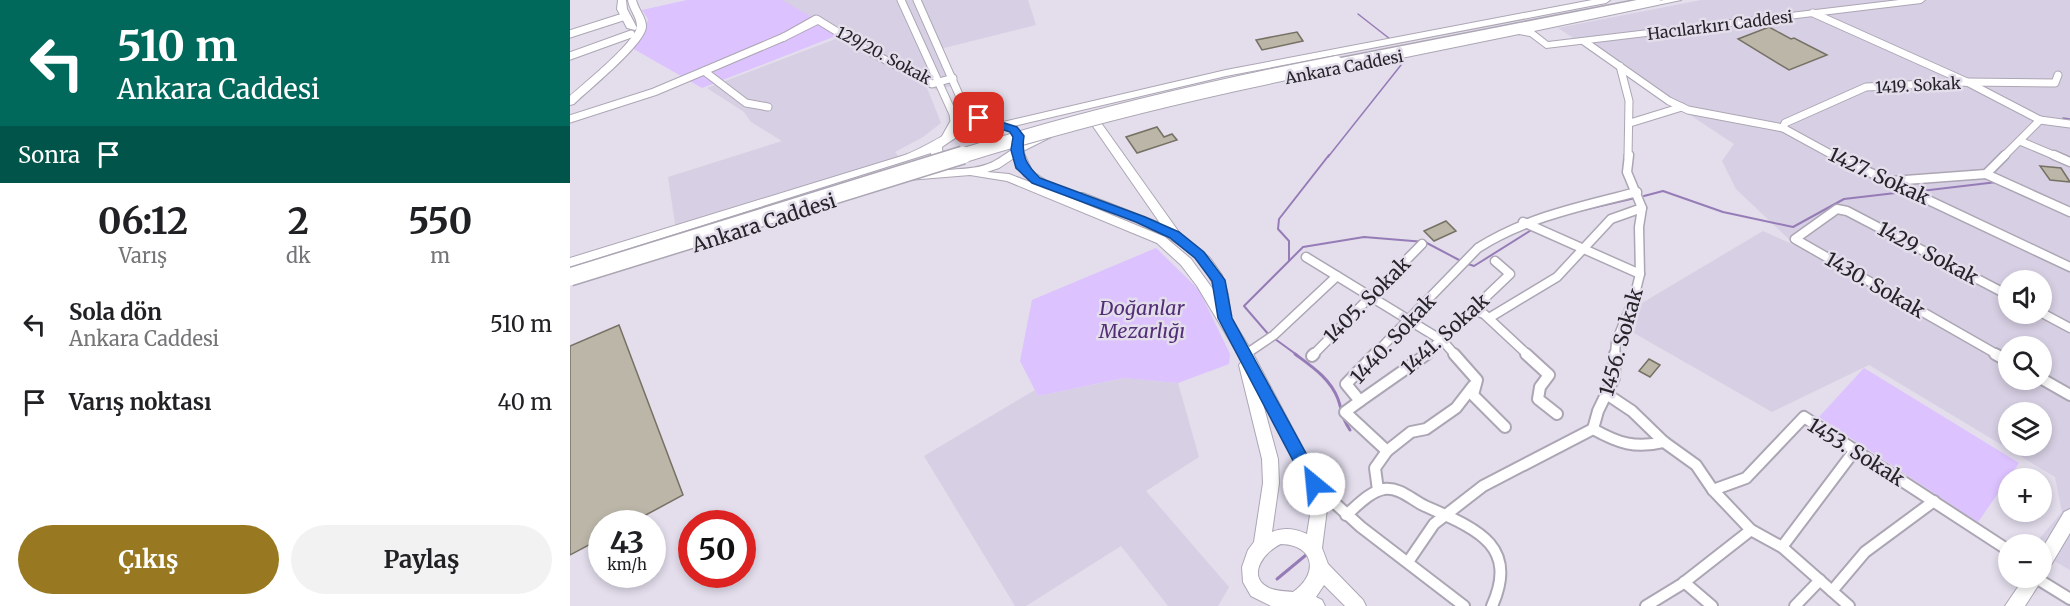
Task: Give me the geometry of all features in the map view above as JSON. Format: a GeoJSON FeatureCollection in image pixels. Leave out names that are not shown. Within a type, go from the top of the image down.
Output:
{"type":"FeatureCollection","features":[{"type":"Feature","properties":{"kind":"highway","name":"Ankara Caddesi"},"geometry":{"type":"LineString","coordinates":[[570,277],[1068,123],[1426,39],[1629,0]]}},
{"type":"Feature","properties":{"kind":"highway","name":"Ankara Caddesi"},"geometry":{"type":"LineString","coordinates":[[570,271],[1066,117],[1221,80],[1381,54],[1655,0]]}},
{"type":"Feature","properties":{"kind":"highway"},"geometry":{"type":"LineString","coordinates":[[1368,46],[1426,39]]}},
{"type":"Feature","properties":{"kind":"highway"},"geometry":{"type":"LineString","coordinates":[[1381,54],[1472,41]]}},
{"type":"Feature","properties":{"kind":"main road"},"geometry":{"type":"LineString","coordinates":[[570,94],[621,47],[631,34],[632,27],[622,0]]}},
{"type":"Feature","properties":{"kind":"main road"},"geometry":{"type":"LineString","coordinates":[[570,102],[642,32],[632,0]]}},
{"type":"Feature","properties":{"kind":"main road","name":"Ankara Caddesi"},"geometry":{"type":"LineString","coordinates":[[570,263],[909,157],[967,126],[992,123],[1004,125],[1226,73],[1606,0]]}},
{"type":"Feature","properties":{"kind":"main road","name":"Ankara Caddesi"},"geometry":{"type":"LineString","coordinates":[[570,285],[881,185],[921,175],[977,171],[995,166],[1017,150],[1053,133],[1095,122],[1207,94],[1677,0]]}},
{"type":"Feature","properties":{"kind":"main road","name":"Hacılarkırı Caddesi"},"geometry":{"type":"LineString","coordinates":[[1513,33],[1533,34],[1551,44],[1585,42],[1921,0]]}},
{"type":"Feature","properties":{"kind":"main road"},"geometry":{"type":"LineString","coordinates":[[1549,25],[1543,32],[1551,44]]}},
{"type":"Feature","properties":{"kind":"main road"},"geometry":{"type":"LineString","coordinates":[[1095,122],[1175,235],[1199,255],[1218,280],[1225,318]]}},
{"type":"Feature","properties":{"kind":"main road"},"geometry":{"type":"LineString","coordinates":[[1004,125],[1013,129],[1019,136],[1017,150],[1022,168],[1036,180],[1175,235]]}},
{"type":"Feature","properties":{"kind":"main road"},"geometry":{"type":"LineString","coordinates":[[940,142],[937,160],[942,166],[960,172],[1010,178],[1161,240],[1186,262],[1225,318],[1246,354],[1314,484],[1319,509],[1313,548],[1320,568],[1357,606]]}},
{"type":"Feature","properties":{"kind":"main road"},"geometry":{"type":"LineString","coordinates":[[1246,354],[1246,367],[1270,459],[1271,483],[1262,544],[1251,563],[1250,574],[1260,594],[1280,603],[1316,606]]}},
{"type":"Feature","properties":{"kind":"main road"},"geometry":{"type":"LineString","coordinates":[[2052,546],[2070,515]]}},
{"type":"Feature","properties":{"kind":"main road"},"geometry":{"type":"LineString","coordinates":[[1262,544],[1283,536],[1294,537],[1313,548]]}},
{"type":"Feature","properties":{"kind":"main road"},"geometry":{"type":"LineString","coordinates":[[1280,603],[1313,589],[1320,568]]}},
{"type":"Feature","properties":{"kind":"main road"},"geometry":{"type":"LineString","coordinates":[[2014,606],[2028,588]]}},
{"type":"Feature","properties":{"kind":"street"},"geometry":{"type":"LineString","coordinates":[[901,0],[954,122],[940,142]]}},
{"type":"Feature","properties":{"kind":"street"},"geometry":{"type":"LineString","coordinates":[[917,0],[968,111],[992,123]]}},
{"type":"Feature","properties":{"kind":"street"},"geometry":{"type":"LineString","coordinates":[[1813,13],[1967,82],[2040,120],[2070,124]]}},
{"type":"Feature","properties":{"kind":"street"},"geometry":{"type":"LineString","coordinates":[[570,34],[626,15]]}},
{"type":"Feature","properties":{"kind":"street","name":"129/20. Sokak"},"geometry":{"type":"LineString","coordinates":[[704,71],[784,37],[818,19],[882,58],[932,84],[953,78]]}},
{"type":"Feature","properties":{"kind":"street"},"geometry":{"type":"LineString","coordinates":[[570,56],[631,34]]}},
{"type":"Feature","properties":{"kind":"street","name":"1427. Sokak"},"geometry":{"type":"LineString","coordinates":[[1585,42],[1682,107],[1711,116],[1783,128],[1851,165],[2070,267]]}},
{"type":"Feature","properties":{"kind":"street","name":"1456. Sokak"},"geometry":{"type":"LineString","coordinates":[[1593,429],[1598,411],[1614,378],[1616,342],[1634,298],[1640,274],[1638,227],[1642,208],[1627,172],[1629,101],[1620,66]]}},
{"type":"Feature","properties":{"kind":"street"},"geometry":{"type":"LineString","coordinates":[[570,119],[654,92],[704,71],[746,103],[768,107]]}},
{"type":"Feature","properties":{"kind":"street","name":"1419. Sokak"},"geometry":{"type":"LineString","coordinates":[[1783,128],[1785,123],[1866,87],[1967,82],[2055,83],[2058,75]]}},
{"type":"Feature","properties":{"kind":"street"},"geometry":{"type":"LineString","coordinates":[[1630,123],[1682,107]]}},
{"type":"Feature","properties":{"kind":"street"},"geometry":{"type":"LineString","coordinates":[[1986,174],[2040,120]]}},
{"type":"Feature","properties":{"kind":"street"},"geometry":{"type":"LineString","coordinates":[[2020,141],[2070,162]]}},
{"type":"Feature","properties":{"kind":"street"},"geometry":{"type":"LineString","coordinates":[[1888,182],[1986,174],[2070,212]]}},
{"type":"Feature","properties":{"kind":"street","name":"1440. Sokak"},"geometry":{"type":"LineString","coordinates":[[1387,451],[1345,412],[1360,402],[1346,384],[1478,248],[1496,235],[1523,222],[1637,192]]}},
{"type":"Feature","properties":{"kind":"street"},"geometry":{"type":"LineString","coordinates":[[1489,318],[1557,277],[1611,219],[1642,208]]}},
{"type":"Feature","properties":{"kind":"street","name":"1430. Sokak"},"geometry":{"type":"LineString","coordinates":[[1847,211],[1837,209],[1795,240],[1998,354]]}},
{"type":"Feature","properties":{"kind":"street","name":"1429. Sokak"},"geometry":{"type":"LineString","coordinates":[[1847,211],[1998,290]]}},
{"type":"Feature","properties":{"kind":"street"},"geometry":{"type":"LineString","coordinates":[[1523,222],[1640,274]]}},
{"type":"Feature","properties":{"kind":"street","name":"1405. Sokak"},"geometry":{"type":"LineString","coordinates":[[1312,356],[1422,244]]}},
{"type":"Feature","properties":{"kind":"street"},"geometry":{"type":"LineString","coordinates":[[1306,257],[1411,319],[1443,341],[1477,380]]}},
{"type":"Feature","properties":{"kind":"street","name":"1441. Sokak"},"geometry":{"type":"LineString","coordinates":[[1360,402],[1403,374],[1443,341],[1510,274],[1494,261]]}},
{"type":"Feature","properties":{"kind":"street"},"geometry":{"type":"LineString","coordinates":[[1246,354],[1269,339],[1337,276]]}},
{"type":"Feature","properties":{"kind":"street"},"geometry":{"type":"LineString","coordinates":[[1473,310],[1489,318],[1549,375],[1540,387],[1538,399],[1557,414]]}},
{"type":"Feature","properties":{"kind":"street"},"geometry":{"type":"LineString","coordinates":[[2052,318],[2070,328]]}},
{"type":"Feature","properties":{"kind":"street"},"geometry":{"type":"LineString","coordinates":[[1477,380],[1473,395],[1505,427]]}},
{"type":"Feature","properties":{"kind":"street"},"geometry":{"type":"LineString","coordinates":[[1378,490],[1376,468],[1387,451],[1411,432],[1426,429],[1456,408],[1477,380]]}},
{"type":"Feature","properties":{"kind":"street"},"geometry":{"type":"LineString","coordinates":[[2052,385],[2070,395]]}},
{"type":"Feature","properties":{"kind":"street"},"geometry":{"type":"LineString","coordinates":[[1608,394],[1632,411],[1664,442],[1695,465],[1713,490],[1750,530],[1782,547],[1849,606]]}},
{"type":"Feature","properties":{"kind":"street","name":"1453. Sokak"},"geometry":{"type":"LineString","coordinates":[[1713,490],[1746,478],[1804,417],[1998,543]]}},
{"type":"Feature","properties":{"kind":"street"},"geometry":{"type":"LineString","coordinates":[[1408,562],[1430,529],[1483,486],[1593,429],[1629,448],[1642,448],[1664,442]]}},
{"type":"Feature","properties":{"kind":"street"},"geometry":{"type":"LineString","coordinates":[[1782,547],[1855,450]]}},
{"type":"Feature","properties":{"kind":"street"},"geometry":{"type":"LineString","coordinates":[[1314,484],[1346,515],[1464,606]]}},
{"type":"Feature","properties":{"kind":"street"},"geometry":{"type":"LineString","coordinates":[[1346,515],[1378,490],[1388,489],[1405,492],[1422,505],[1468,524],[1495,549],[1502,562],[1502,580],[1498,597],[1492,606]]}},
{"type":"Feature","properties":{"kind":"street"},"geometry":{"type":"LineString","coordinates":[[1832,591],[1865,552],[1934,501]]}},
{"type":"Feature","properties":{"kind":"street"},"geometry":{"type":"LineString","coordinates":[[1646,606],[1684,582],[1750,530]]}},
{"type":"Feature","properties":{"kind":"street"},"geometry":{"type":"LineString","coordinates":[[1795,606],[1820,580]]}},
{"type":"Feature","properties":{"kind":"street"},"geometry":{"type":"LineString","coordinates":[[1684,582],[1712,606]]}},
{"type":"Feature","properties":{"kind":"street"},"geometry":{"type":"LineString","coordinates":[[2052,588],[2070,598]]}},
{"type":"Feature","properties":{"kind":"shaded area"},"geometry":{"type":"Polygon","coordinates":[[[781,0],[1028,0],[1036,25],[940,49],[956,85],[936,90],[894,69],[927,88],[941,123],[923,137],[895,152],[901,160],[676,230],[668,177],[782,141],[751,122],[744,112],[707,88],[838,38],[879,60],[781,0]]]}},
{"type":"Feature","properties":{"kind":"shaded area"},"geometry":{"type":"Polygon","coordinates":[[[1701,0],[2070,0],[2070,570],[2052,560],[2052,534],[2043,534],[2062,512],[2052,468],[2040,468],[2020,456],[2052,456],[2052,402],[1998,402],[1998,443],[1869,365],[1772,412],[1634,333],[1642,303],[1763,231],[1796,246],[1736,189],[1722,161],[1734,144],[1558,28],[1701,0]]]}},
{"type":"Feature","properties":{"kind":"shaded area"},"geometry":{"type":"Polygon","coordinates":[[[1125,378],[1178,383],[1199,457],[1146,491],[1229,587],[1218,606],[1168,606],[1121,546],[1026,606],[1015,606],[924,456],[1035,390],[1038,396],[1125,378]]]}},
{"type":"Feature","properties":{"kind":"green space"},"geometry":{"type":"Polygon","coordinates":[[[687,0],[782,0],[841,34],[702,88],[632,48],[644,34],[648,19],[642,10],[687,0]]]}},
{"type":"Feature","properties":{"kind":"green space","name":"Doğanlar Mezarlığı"},"geometry":{"type":"Polygon","coordinates":[[[1156,248],[1199,290],[1230,354],[1229,364],[1178,383],[1124,378],[1038,396],[1020,361],[1032,300],[1156,248]]]}},
{"type":"Feature","properties":{"kind":"green space"},"geometry":{"type":"Polygon","coordinates":[[[1864,368],[1998,450],[1998,456],[2008,456],[2019,463],[2016,468],[1998,468],[1998,493],[1978,522],[1819,417],[1864,368]]]}},
{"type":"Feature","properties":{"kind":"building"},"geometry":{"type":"Polygon","coordinates":[[[1769,27],[1827,55],[1789,70],[1738,39],[1769,27]]]}},
{"type":"Feature","properties":{"kind":"building"},"geometry":{"type":"Polygon","coordinates":[[[1297,32],[1303,41],[1262,50],[1256,40],[1297,32]]]}},
{"type":"Feature","properties":{"kind":"building"},"geometry":{"type":"Polygon","coordinates":[[[1157,127],[1164,137],[1172,134],[1177,140],[1137,153],[1126,137],[1157,127]]]}},
{"type":"Feature","properties":{"kind":"building"},"geometry":{"type":"Polygon","coordinates":[[[2040,166],[2061,168],[2070,182],[2050,180],[2040,166]]]}},
{"type":"Feature","properties":{"kind":"building"},"geometry":{"type":"Polygon","coordinates":[[[1446,221],[1456,231],[1434,241],[1424,231],[1446,221]]]}},
{"type":"Feature","properties":{"kind":"building"},"geometry":{"type":"Polygon","coordinates":[[[619,325],[683,495],[655,510],[588,510],[588,545],[570,555],[570,346],[619,325]]]}},
{"type":"Feature","properties":{"kind":"building"},"geometry":{"type":"Polygon","coordinates":[[[1649,359],[1660,365],[1650,377],[1639,371],[1649,359]]]}},
{"type":"Feature","properties":{"kind":"waterway"},"geometry":{"type":"LineString","coordinates":[[1358,14],[1390,39]]}},
{"type":"Feature","properties":{"kind":"waterway"},"geometry":{"type":"LineString","coordinates":[[1328,157],[1401,65]]}},
{"type":"Feature","properties":{"kind":"waterway"},"geometry":{"type":"LineString","coordinates":[[2063,118],[2070,119]]}},
{"type":"Feature","properties":{"kind":"waterway"},"geometry":{"type":"LineString","coordinates":[[1289,261],[1289,241],[1278,229],[1279,219],[1329,155]]}},
{"type":"Feature","properties":{"kind":"waterway"},"geometry":{"type":"LineString","coordinates":[[1921,191],[1997,182]]}},
{"type":"Feature","properties":{"kind":"waterway"},"geometry":{"type":"LineString","coordinates":[[1644,196],[1663,191],[1723,212],[1793,227],[1844,199],[1904,192]]}},
{"type":"Feature","properties":{"kind":"waterway"},"geometry":{"type":"LineString","coordinates":[[1579,211],[1635,198]]}},
{"type":"Feature","properties":{"kind":"waterway"},"geometry":{"type":"LineString","coordinates":[[1468,264],[1474,266],[1533,229]]}},
{"type":"Feature","properties":{"kind":"waterway"},"geometry":{"type":"LineString","coordinates":[[1289,261],[1303,247],[1364,237],[1425,242],[1461,261]]}},
{"type":"Feature","properties":{"kind":"waterway"},"geometry":{"type":"LineString","coordinates":[[1269,335],[1244,306],[1289,261]]}},
{"type":"Feature","properties":{"kind":"waterway"},"geometry":{"type":"LineString","coordinates":[[1275,339],[1297,355]]}},
{"type":"Feature","properties":{"kind":"waterway"},"geometry":{"type":"LineString","coordinates":[[1295,354],[1320,373],[1330,385],[1350,430]]}},
{"type":"Feature","properties":{"kind":"waterway"},"geometry":{"type":"LineString","coordinates":[[1277,579],[1306,555]]}},
{"type":"Feature","properties":{"kind":"route"},"geometry":{"type":"LineString","coordinates":[[979,118],[1013,129],[1019,136],[1020,142],[1017,150],[1022,168],[1036,180],[1140,219],[1175,235],[1199,255],[1218,280],[1225,318],[1314,484]]}}]}
